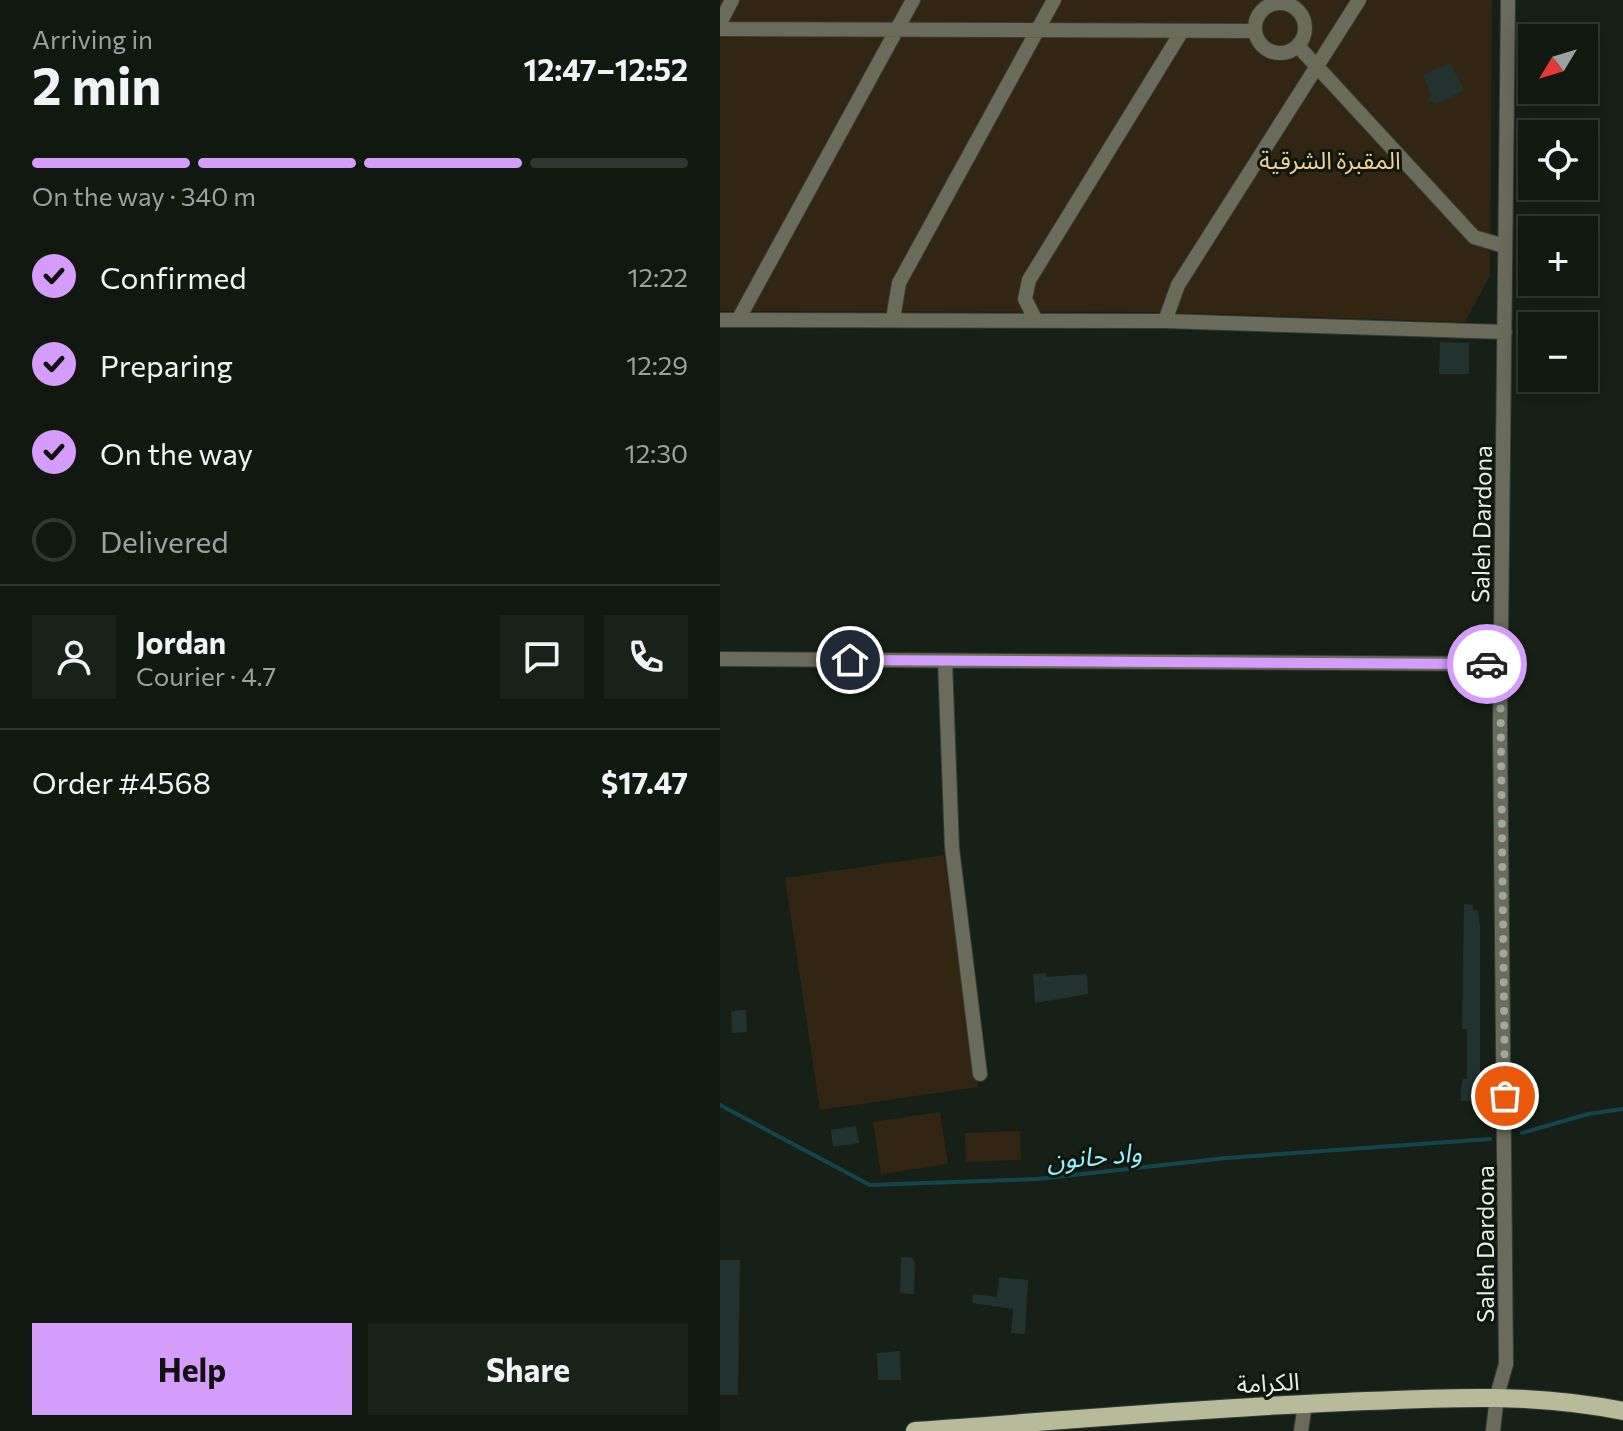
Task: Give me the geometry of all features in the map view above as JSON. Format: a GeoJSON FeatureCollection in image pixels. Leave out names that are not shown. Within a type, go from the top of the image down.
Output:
{"type":"FeatureCollection","features":[{"type":"Feature","properties":{"kind":"main road","name":"الكرامة"},"geometry":{"type":"LineString","coordinates":[[915,1431],[1305,1404],[1497,1396],[1568,1400],[1623,1411]]}},
{"type":"Feature","properties":{"kind":"street"},"geometry":{"type":"LineString","coordinates":[[720,23],[732,0]]}},
{"type":"Feature","properties":{"kind":"street"},"geometry":{"type":"LineString","coordinates":[[738,320],[913,0]]}},
{"type":"Feature","properties":{"kind":"street"},"geometry":{"type":"LineString","coordinates":[[893,319],[899,283],[1054,0]]}},
{"type":"Feature","properties":{"kind":"street"},"geometry":{"type":"LineString","coordinates":[[1165,321],[1178,285],[1359,0]]}},
{"type":"Feature","properties":{"kind":"street","name":"Saleh Dardona"},"geometry":{"type":"LineString","coordinates":[[1493,1431],[1497,1396],[1506,1364],[1500,664],[1508,0]]}},
{"type":"Feature","properties":{"kind":"street"},"geometry":{"type":"LineString","coordinates":[[1280,3],[1296,8],[1305,23],[1303,39],[1298,46],[1283,54],[1267,51],[1254,31],[1258,14],[1264,8],[1280,3]]}},
{"type":"Feature","properties":{"kind":"street"},"geometry":{"type":"LineString","coordinates":[[720,29],[1254,31]]}},
{"type":"Feature","properties":{"kind":"street"},"geometry":{"type":"LineString","coordinates":[[1035,319],[1025,299],[1029,280],[1182,31]]}},
{"type":"Feature","properties":{"kind":"street"},"geometry":{"type":"LineString","coordinates":[[1298,46],[1474,237],[1504,246]]}},
{"type":"Feature","properties":{"kind":"street"},"geometry":{"type":"LineString","coordinates":[[720,320],[1035,319],[1505,332]]}},
{"type":"Feature","properties":{"kind":"street"},"geometry":{"type":"LineString","coordinates":[[720,659],[1500,664]]}},
{"type":"Feature","properties":{"kind":"street"},"geometry":{"type":"LineString","coordinates":[[945,661],[952,848],[980,1074]]}},
{"type":"Feature","properties":{"kind":"street"},"geometry":{"type":"LineString","coordinates":[[1301,1431],[1305,1404]]}},
{"type":"Feature","properties":{"kind":"green space","name":"المقبرة الشرقية"},"geometry":{"type":"Polygon","coordinates":[[[720,0],[1492,0],[1490,276],[1465,322],[1152,312],[720,311],[720,0]]]}},
{"type":"Feature","properties":{"kind":"green space"},"geometry":{"type":"Polygon","coordinates":[[[944,855],[978,1087],[820,1110],[785,878],[944,855]]]}},
{"type":"Feature","properties":{"kind":"green space"},"geometry":{"type":"Polygon","coordinates":[[[940,1112],[948,1164],[881,1174],[873,1122],[940,1112]]]}},
{"type":"Feature","properties":{"kind":"green space"},"geometry":{"type":"Polygon","coordinates":[[[1020,1131],[1021,1160],[966,1162],[965,1133],[1020,1131]]]}},
{"type":"Feature","properties":{"kind":"building"},"geometry":{"type":"Polygon","coordinates":[[[1450,63],[1464,90],[1437,104],[1428,100],[1431,94],[1423,75],[1450,63]]]}},
{"type":"Feature","properties":{"kind":"building"},"geometry":{"type":"Polygon","coordinates":[[[1440,342],[1469,343],[1469,374],[1439,374],[1440,342]]]}},
{"type":"Feature","properties":{"kind":"building"},"geometry":{"type":"Polygon","coordinates":[[[1464,904],[1473,905],[1473,910],[1478,910],[1480,927],[1480,1101],[1461,1101],[1463,1079],[1467,1079],[1467,1029],[1462,1029],[1464,904]]]}},
{"type":"Feature","properties":{"kind":"building"},"geometry":{"type":"Polygon","coordinates":[[[1046,973],[1047,977],[1087,974],[1088,994],[1035,1003],[1033,974],[1046,973]]]}},
{"type":"Feature","properties":{"kind":"building"},"geometry":{"type":"Polygon","coordinates":[[[746,1010],[747,1032],[732,1033],[731,1011],[746,1010]]]}},
{"type":"Feature","properties":{"kind":"building"},"geometry":{"type":"Polygon","coordinates":[[[856,1126],[859,1143],[833,1147],[831,1130],[856,1126]]]}},
{"type":"Feature","properties":{"kind":"building"},"geometry":{"type":"Polygon","coordinates":[[[901,1257],[913,1258],[914,1294],[900,1293],[901,1257]]]}},
{"type":"Feature","properties":{"kind":"building"},"geometry":{"type":"Polygon","coordinates":[[[720,1260],[740,1260],[738,1395],[720,1395],[720,1260]]]}},
{"type":"Feature","properties":{"kind":"building"},"geometry":{"type":"Polygon","coordinates":[[[999,1277],[1028,1280],[1025,1334],[1011,1333],[1013,1309],[972,1303],[973,1294],[997,1297],[999,1277]]]}},
{"type":"Feature","properties":{"kind":"building"},"geometry":{"type":"Polygon","coordinates":[[[900,1351],[901,1380],[878,1380],[877,1353],[900,1351]]]}},
{"type":"Feature","properties":{"kind":"waterway","name":"واد حانون"},"geometry":{"type":"LineString","coordinates":[[720,1105],[870,1185],[1038,1179],[1226,1158],[1490,1139]]}},
{"type":"Feature","properties":{"kind":"waterway"},"geometry":{"type":"LineString","coordinates":[[1522,1133],[1588,1114],[1623,1109]]}},
{"type":"Feature","properties":{"kind":"way so far"},"geometry":{"type":"LineString","coordinates":[[1487,664],[1500,664],[1505,1096]]}},
{"type":"Feature","properties":{"kind":"route"},"geometry":{"type":"LineString","coordinates":[[850,660],[1487,664]]}}]}
